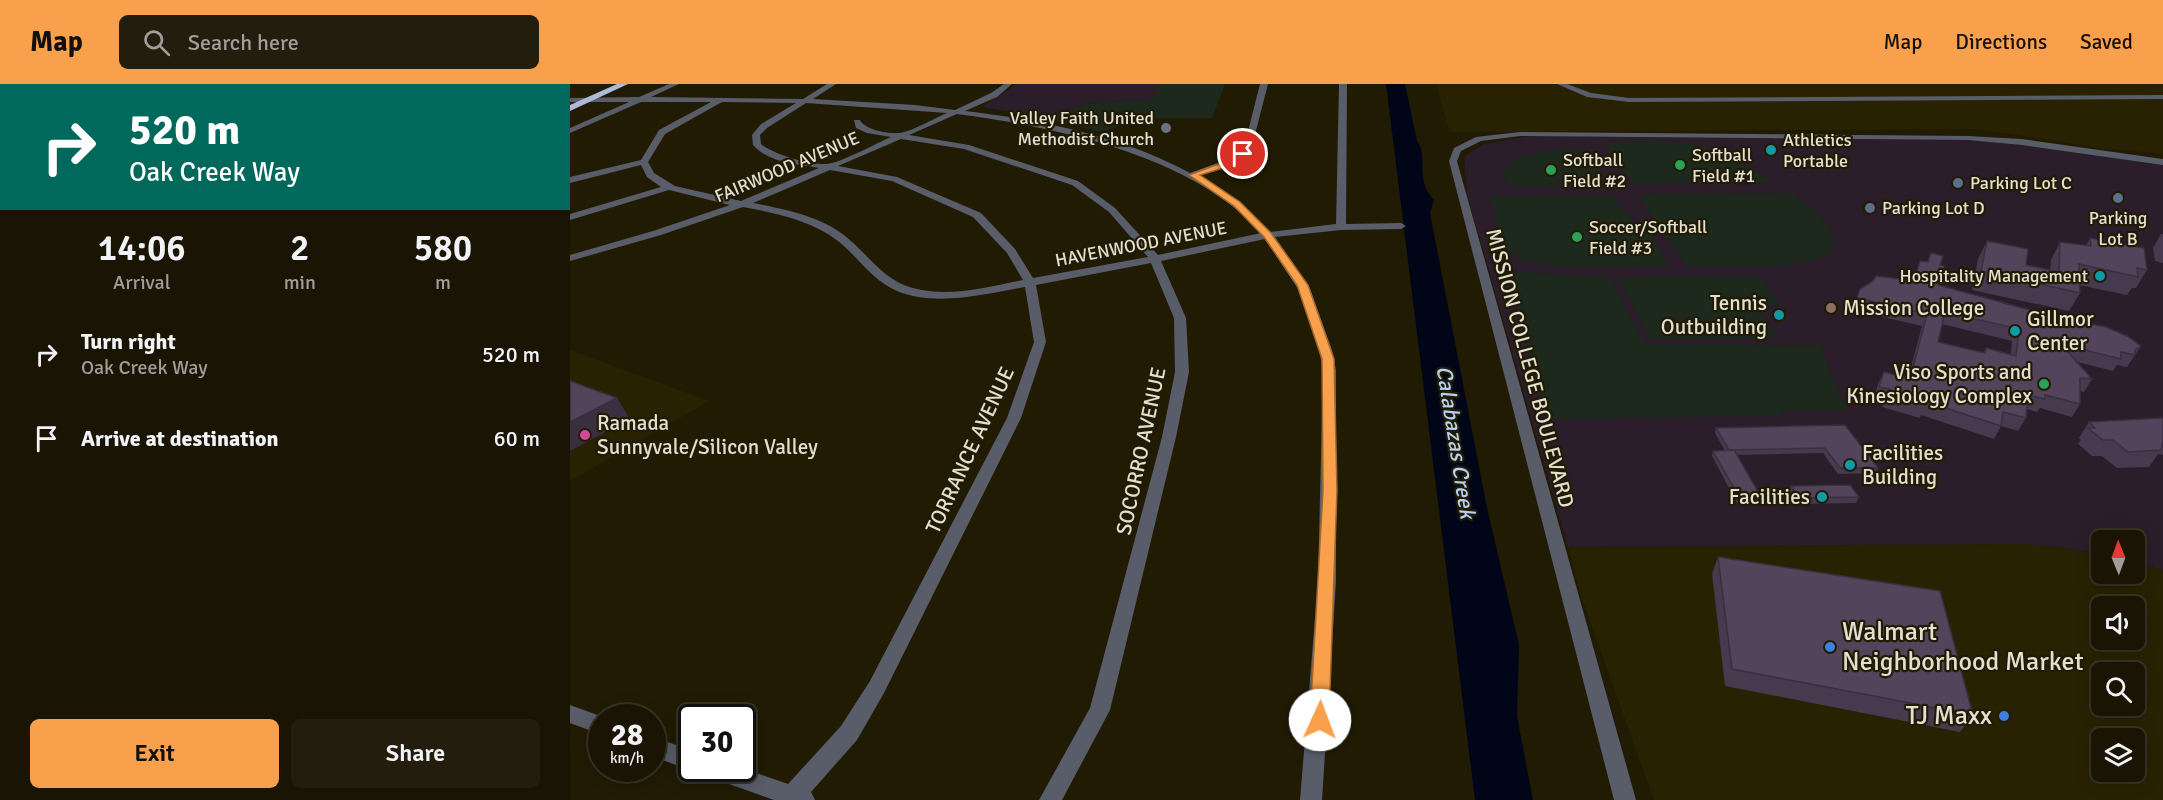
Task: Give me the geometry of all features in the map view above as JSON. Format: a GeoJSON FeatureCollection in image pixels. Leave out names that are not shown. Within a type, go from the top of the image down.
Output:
{"type":"FeatureCollection","features":[{"type":"Feature","properties":{"kind":"highway"},"geometry":{"type":"LineString","coordinates":[[570,100],[607,84]]}},
{"type":"Feature","properties":{"kind":"highway"},"geometry":{"type":"LineString","coordinates":[[570,108],[624,84]]}},
{"type":"Feature","properties":{"kind":"street"},"geometry":{"type":"LineString","coordinates":[[570,131],[675,84]]}},
{"type":"Feature","properties":{"kind":"street"},"geometry":{"type":"LineString","coordinates":[[807,97],[832,84]]}},
{"type":"Feature","properties":{"kind":"street","name":"FAIRWOOD AVENUE"},"geometry":{"type":"LineString","coordinates":[[570,258],[657,233],[742,204],[964,109],[993,95],[1008,84]]}},
{"type":"Feature","properties":{"kind":"street"},"geometry":{"type":"LineString","coordinates":[[1193,175],[1237,159],[1248,148],[1264,84]]}},
{"type":"Feature","properties":{"kind":"street"},"geometry":{"type":"LineString","coordinates":[[1341,227],[1343,84]]}},
{"type":"Feature","properties":{"kind":"street"},"geometry":{"type":"LineString","coordinates":[[1561,84],[1582,93],[1629,100],[2163,95]]}},
{"type":"Feature","properties":{"kind":"street"},"geometry":{"type":"LineString","coordinates":[[570,180],[645,162],[662,132],[742,88]]}},
{"type":"Feature","properties":{"kind":"street"},"geometry":{"type":"LineString","coordinates":[[2053,88],[2071,96]]}},
{"type":"Feature","properties":{"kind":"street","name":"TORRANCE AVENUE"},"geometry":{"type":"LineString","coordinates":[[798,798],[849,733],[877,687],[1014,418],[1040,342],[1030,282],[1011,251],[976,216],[894,179],[780,158],[765,152],[757,144],[756,135],[764,126],[807,97]]}},
{"type":"Feature","properties":{"kind":"street"},"geometry":{"type":"LineString","coordinates":[[570,100],[852,98],[1015,116],[1091,133],[1144,151],[1193,175],[1237,204],[1267,235],[1302,285],[1328,359],[1330,490],[1320,720],[1311,800]]}},
{"type":"Feature","properties":{"kind":"street","name":"SOCORRO AVENUE"},"geometry":{"type":"LineString","coordinates":[[857,122],[859,126],[870,131],[966,147],[1075,183],[1112,210],[1155,260],[1180,318],[1182,372],[1169,437],[1100,710],[1050,800]]}},
{"type":"Feature","properties":{"kind":"street","name":"MISSION COLLEGE BOULEVARD"},"geometry":{"type":"LineString","coordinates":[[1625,800],[1453,158],[1465,144],[1499,136],[1904,132],[1976,134],[2163,157]]}},
{"type":"Feature","properties":{"kind":"street","name":"MISSION COLLEGE BOULEVARD"},"geometry":{"type":"LineString","coordinates":[[1664,134],[1988,139],[2163,162]]}},
{"type":"Feature","properties":{"kind":"street"},"geometry":{"type":"LineString","coordinates":[[645,162],[651,176],[670,187]]}},
{"type":"Feature","properties":{"kind":"street"},"geometry":{"type":"LineString","coordinates":[[570,217],[670,187]]}},
{"type":"Feature","properties":{"kind":"street","name":"HAVENWOOD AVENUE"},"geometry":{"type":"LineString","coordinates":[[670,187],[699,197],[742,204],[801,218],[825,228],[847,241],[883,279],[912,292],[965,293],[1155,260],[1267,235],[1341,227],[1401,226]]}},
{"type":"Feature","properties":{"kind":"street"},"geometry":{"type":"LineString","coordinates":[[570,714],[588,721]]}},
{"type":"Feature","properties":{"kind":"street"},"geometry":{"type":"LineString","coordinates":[[752,782],[798,798]]}},
{"type":"Feature","properties":{"kind":"shaded area"},"geometry":{"type":"Polygon","coordinates":[[[1017,84],[1161,84],[1152,99],[1085,104],[1047,118],[982,107],[1017,84]]]}},
{"type":"Feature","properties":{"kind":"shaded area"},"geometry":{"type":"Polygon","coordinates":[[[1436,84],[2163,84],[2163,154],[2093,147],[1977,129],[1450,132],[1436,84]]]}},
{"type":"Feature","properties":{"kind":"shaded area","name":"Mission College"},"geometry":{"type":"Polygon","coordinates":[[[1529,136],[1986,140],[2163,163],[2163,570],[2145,565],[2145,530],[2091,530],[2091,552],[2052,546],[2019,544],[1568,547],[1467,194],[1464,156],[1484,144],[1529,136]]]}},
{"type":"Feature","properties":{"kind":"shaded area"},"geometry":{"type":"Polygon","coordinates":[[[570,350],[709,401],[570,481],[570,350]]]}},
{"type":"Feature","properties":{"kind":"shaded area"},"geometry":{"type":"Polygon","coordinates":[[[2019,544],[2052,546],[2091,552],[2091,584],[2145,584],[2145,565],[2163,570],[2163,800],[1654,800],[1582,599],[1568,547],[2019,544]]]}},
{"type":"Feature","properties":{"kind":"green space"},"geometry":{"type":"Polygon","coordinates":[[[1161,84],[1225,84],[1212,118],[1143,118],[1103,132],[1046,119],[1085,104],[1152,99],[1161,84]]]}},
{"type":"Feature","properties":{"kind":"green space","name":"Softball Field #1"},"geometry":{"type":"Polygon","coordinates":[[[1662,141],[1705,147],[1733,158],[1775,183],[1638,184],[1632,182],[1604,142],[1662,141]]]}},
{"type":"Feature","properties":{"kind":"green space","name":"Softball Field #2"},"geometry":{"type":"Polygon","coordinates":[[[1558,150],[1584,150],[1589,158],[1597,157],[1603,166],[1594,166],[1604,183],[1555,185],[1556,188],[1507,185],[1503,174],[1512,163],[1526,156],[1558,150]]]}},
{"type":"Feature","properties":{"kind":"green space"},"geometry":{"type":"Polygon","coordinates":[[[1793,193],[1827,226],[1834,242],[1833,251],[1802,263],[1763,267],[1687,266],[1640,199],[1649,194],[1793,193]]]}},
{"type":"Feature","properties":{"kind":"green space","name":"Soccer/Softball Field #3"},"geometry":{"type":"Polygon","coordinates":[[[1607,195],[1613,197],[1637,227],[1645,227],[1670,266],[1586,268],[1562,267],[1522,260],[1510,253],[1502,241],[1489,196],[1607,195]]]}},
{"type":"Feature","properties":{"kind":"green space"},"geometry":{"type":"Polygon","coordinates":[[[1508,271],[1609,278],[1646,344],[1821,345],[1831,376],[1848,411],[1784,411],[1778,416],[1548,419],[1508,271]]]}},
{"type":"Feature","properties":{"kind":"green space"},"geometry":{"type":"Polygon","coordinates":[[[1759,277],[1782,305],[1756,306],[1779,338],[1650,339],[1618,278],[1759,277]]]}},
{"type":"Feature","properties":{"kind":"water","name":"Calabazas Creek"},"geometry":{"type":"Polygon","coordinates":[[[1386,84],[1405,84],[1422,154],[1425,184],[1434,200],[1430,213],[1487,508],[1519,645],[1517,716],[1533,800],[1475,800],[1386,84]]]}},
{"type":"Feature","properties":{"kind":"building"},"geometry":{"type":"Polygon","coordinates":[[[2090,238],[2144,248],[2147,270],[2137,268],[2138,277],[2079,264],[2080,293],[1981,271],[1987,241],[2028,249],[2026,265],[2059,272],[2060,242],[2091,246],[2090,238]]]}},
{"type":"Feature","properties":{"kind":"building"},"geometry":{"type":"Polygon","coordinates":[[[1931,253],[1943,256],[1940,265],[1944,266],[1938,285],[2052,316],[2106,327],[2127,336],[2141,346],[2135,350],[2135,355],[2121,352],[2121,359],[2061,344],[2092,379],[2080,378],[2080,404],[2045,395],[2045,399],[2028,395],[2026,418],[2003,412],[2001,426],[1927,402],[1926,405],[1888,394],[1890,389],[1879,387],[1884,372],[1910,379],[1927,314],[1857,298],[1860,289],[1873,281],[1876,276],[1914,281],[1920,261],[1928,262],[1931,253]],[[1945,312],[1938,342],[1985,353],[1986,348],[2016,356],[2019,329],[1945,312]]]}},
{"type":"Feature","properties":{"kind":"building"},"geometry":{"type":"Polygon","coordinates":[[[570,381],[617,398],[570,422],[570,381]]]}},
{"type":"Feature","properties":{"kind":"building"},"geometry":{"type":"Polygon","coordinates":[[[2163,418],[2161,450],[2128,452],[2113,440],[2103,440],[2088,428],[2095,428],[2089,422],[2163,418]]]}},
{"type":"Feature","properties":{"kind":"building"},"geometry":{"type":"Polygon","coordinates":[[[1845,425],[1878,468],[1840,468],[1825,448],[1729,450],[1716,428],[1845,425]]]}},
{"type":"Feature","properties":{"kind":"building"},"geometry":{"type":"Polygon","coordinates":[[[1734,450],[1761,497],[1739,497],[1713,451],[1734,450]]]}},
{"type":"Feature","properties":{"kind":"building"},"geometry":{"type":"Polygon","coordinates":[[[1850,485],[1859,497],[1798,498],[1791,486],[1850,485]]]}},
{"type":"Feature","properties":{"kind":"building","name":"Walmart Neighborhood Market"},"geometry":{"type":"Polygon","coordinates":[[[1718,557],[1940,591],[1973,715],[1732,669],[1718,557]]]}},
{"type":"Feature","properties":{"kind":"place","name":"Valley Faith United Methodist Church"},"geometry":{"type":"Point","coordinates":[1166,128]}},
{"type":"Feature","properties":{"kind":"place","name":"Athletics Portable"},"geometry":{"type":"Point","coordinates":[1771,150]}},
{"type":"Feature","properties":{"kind":"place","name":"Softball Field #1"},"geometry":{"type":"Point","coordinates":[1680,165]}},
{"type":"Feature","properties":{"kind":"place","name":"Softball Field #2"},"geometry":{"type":"Point","coordinates":[1551,170]}},
{"type":"Feature","properties":{"kind":"place","name":"Parking Lot C"},"geometry":{"type":"Point","coordinates":[1958,183]}},
{"type":"Feature","properties":{"kind":"place","name":"Parking Lot B"},"geometry":{"type":"Point","coordinates":[2118,198]}},
{"type":"Feature","properties":{"kind":"place","name":"Parking Lot D"},"geometry":{"type":"Point","coordinates":[1870,208]}},
{"type":"Feature","properties":{"kind":"place","name":"Soccer/Softball Field #3"},"geometry":{"type":"Point","coordinates":[1577,237]}},
{"type":"Feature","properties":{"kind":"place","name":"Hospitality Management"},"geometry":{"type":"Point","coordinates":[2100,276]}},
{"type":"Feature","properties":{"kind":"place","name":"Mission College"},"geometry":{"type":"Point","coordinates":[1831,308]}},
{"type":"Feature","properties":{"kind":"place","name":"Tennis Outbuilding"},"geometry":{"type":"Point","coordinates":[1779,315]}},
{"type":"Feature","properties":{"kind":"place","name":"Gillmor Center"},"geometry":{"type":"Point","coordinates":[2015,331]}},
{"type":"Feature","properties":{"kind":"place","name":"Viso Sports and Kinesiology Complex"},"geometry":{"type":"Point","coordinates":[2044,384]}},
{"type":"Feature","properties":{"kind":"place","name":"Ramada Sunnyvale/Silicon Valley"},"geometry":{"type":"Point","coordinates":[585,435]}},
{"type":"Feature","properties":{"kind":"place","name":"Facilities Building"},"geometry":{"type":"Point","coordinates":[1850,465]}},
{"type":"Feature","properties":{"kind":"place","name":"Facilities"},"geometry":{"type":"Point","coordinates":[1822,497]}},
{"type":"Feature","properties":{"kind":"place","name":"Walmart Neighborhood Market"},"geometry":{"type":"Point","coordinates":[1830,647]}},
{"type":"Feature","properties":{"kind":"place","name":"TJ Maxx"},"geometry":{"type":"Point","coordinates":[2004,716]}},
{"type":"Feature","properties":{"kind":"route"},"geometry":{"type":"LineString","coordinates":[[1243,154],[1227,164],[1193,175],[1237,204],[1267,235],[1302,285],[1328,359],[1330,490],[1320,720]]}}]}
